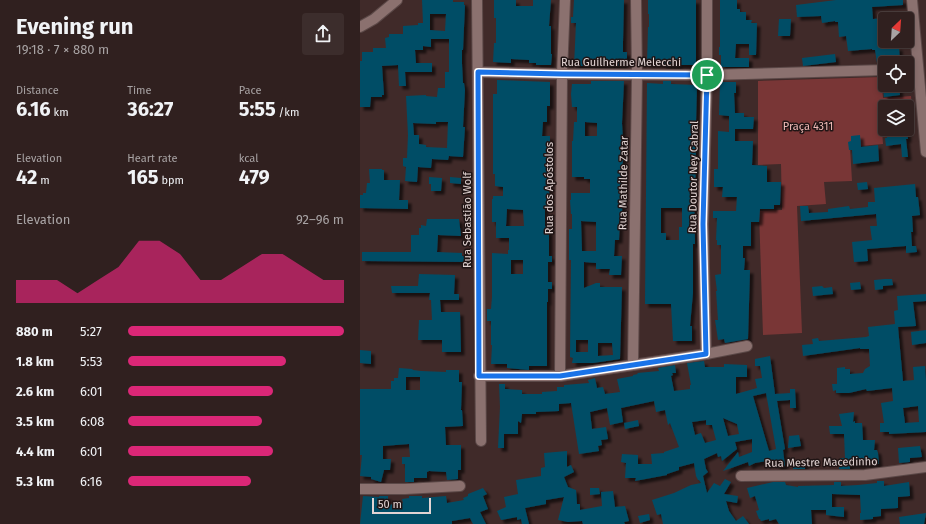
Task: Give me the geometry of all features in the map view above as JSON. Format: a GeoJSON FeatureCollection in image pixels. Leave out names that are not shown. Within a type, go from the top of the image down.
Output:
{"type":"FeatureCollection","features":[{"type":"Feature","properties":{"kind":"street"},"geometry":{"type":"LineString","coordinates":[[360,27],[374,19],[397,0]]}},
{"type":"Feature","properties":{"kind":"street","name":"Rua Sebastião Wolf"},"geometry":{"type":"LineString","coordinates":[[477,0],[479,376],[481,441]]}},
{"type":"Feature","properties":{"kind":"street","name":"Rua dos Apóstolos"},"geometry":{"type":"LineString","coordinates":[[560,376],[562,74],[565,0]]}},
{"type":"Feature","properties":{"kind":"street","name":"Rua Mathilde Zatar"},"geometry":{"type":"LineString","coordinates":[[633,365],[637,75],[636,0]]}},
{"type":"Feature","properties":{"kind":"street","name":"Rua Doutor Ney Cabral"},"geometry":{"type":"LineString","coordinates":[[706,354],[703,224],[707,75],[707,0]]}},
{"type":"Feature","properties":{"kind":"street"},"geometry":{"type":"LineString","coordinates":[[912,0],[926,152]]}},
{"type":"Feature","properties":{"kind":"street","name":"Rua Guilherme Melecchi"},"geometry":{"type":"LineString","coordinates":[[478,72],[707,75],[878,70]]}},
{"type":"Feature","properties":{"kind":"street"},"geometry":{"type":"LineString","coordinates":[[479,376],[560,376],[706,354],[747,346]]}},
{"type":"Feature","properties":{"kind":"street","name":"Rua Mestre Macedinho"},"geometry":{"type":"LineString","coordinates":[[741,476],[865,475],[926,467]]}},
{"type":"Feature","properties":{"kind":"street"},"geometry":{"type":"LineString","coordinates":[[360,489],[405,489],[460,486]]}},
{"type":"Feature","properties":{"kind":"green space","name":"Praça 4311"},"geometry":{"type":"Polygon","coordinates":[[[878,77],[878,92],[882,92],[883,98],[911,96],[911,100],[878,100],[878,136],[882,136],[883,144],[850,147],[852,181],[824,182],[826,204],[797,206],[802,333],[763,335],[759,211],[782,210],[781,164],[758,165],[758,81],[878,77]]]}},
{"type":"Feature","properties":{"kind":"building"},"geometry":{"type":"Polygon","coordinates":[[[422,0],[453,0],[453,2],[464,2],[462,64],[465,90],[463,127],[465,127],[463,157],[449,156],[448,160],[432,159],[431,168],[418,167],[417,182],[405,181],[406,167],[403,166],[403,158],[407,158],[408,135],[406,96],[426,95],[437,97],[438,88],[445,88],[445,72],[449,72],[449,39],[431,39],[431,47],[423,46],[423,50],[415,50],[416,63],[432,63],[432,72],[405,72],[406,86],[399,86],[398,65],[382,66],[384,95],[382,95],[382,97],[371,97],[370,107],[360,107],[360,61],[362,61],[362,52],[373,52],[373,48],[386,48],[385,38],[389,37],[389,34],[403,34],[403,26],[418,25],[418,23],[423,23],[422,0]],[[430,14],[430,30],[445,31],[446,14],[430,14]],[[436,122],[436,124],[413,123],[414,135],[419,135],[419,144],[426,145],[426,147],[447,148],[448,122],[436,122]]]}},
{"type":"Feature","properties":{"kind":"building"},"geometry":{"type":"Polygon","coordinates":[[[494,0],[516,0],[516,6],[533,6],[533,0],[551,0],[549,26],[551,26],[551,65],[536,65],[536,63],[529,63],[529,60],[511,59],[511,63],[493,62],[494,43],[496,43],[494,0]]]}},
{"type":"Feature","properties":{"kind":"building"},"geometry":{"type":"Polygon","coordinates":[[[574,0],[624,0],[623,52],[627,52],[627,62],[624,62],[624,66],[574,66],[576,23],[571,23],[571,17],[573,17],[574,0]]]}},
{"type":"Feature","properties":{"kind":"building"},"geometry":{"type":"Polygon","coordinates":[[[648,0],[696,0],[696,65],[663,67],[663,64],[647,64],[649,27],[648,0]]]}},
{"type":"Feature","properties":{"kind":"building"},"geometry":{"type":"Polygon","coordinates":[[[720,0],[737,0],[737,9],[740,9],[740,12],[746,12],[746,20],[752,20],[751,23],[757,23],[756,55],[749,55],[749,44],[736,44],[735,58],[749,58],[749,67],[721,67],[721,55],[719,55],[720,0]]]}},
{"type":"Feature","properties":{"kind":"building"},"geometry":{"type":"Polygon","coordinates":[[[836,0],[903,0],[903,5],[872,7],[873,19],[878,19],[878,48],[899,48],[900,56],[878,56],[877,63],[875,50],[848,51],[846,36],[839,37],[838,22],[822,23],[821,16],[797,17],[796,5],[836,0]]]}},
{"type":"Feature","properties":{"kind":"building"},"geometry":{"type":"Polygon","coordinates":[[[779,19],[791,19],[790,36],[778,36],[779,19]]]}},
{"type":"Feature","properties":{"kind":"building"},"geometry":{"type":"Polygon","coordinates":[[[835,54],[836,62],[803,66],[802,58],[835,54]]]}},
{"type":"Feature","properties":{"kind":"building"},"geometry":{"type":"Polygon","coordinates":[[[497,80],[550,82],[550,106],[547,106],[547,122],[543,122],[542,136],[550,136],[549,206],[545,206],[545,226],[549,226],[549,256],[552,256],[552,262],[548,262],[548,282],[552,282],[552,289],[548,289],[547,302],[547,366],[529,366],[529,370],[507,368],[507,364],[491,364],[491,321],[487,321],[487,309],[491,309],[492,253],[508,254],[509,250],[509,238],[496,238],[496,222],[492,222],[493,196],[503,196],[503,187],[495,186],[495,174],[493,174],[493,94],[497,94],[497,80]],[[507,209],[506,226],[524,226],[523,210],[507,209]],[[511,260],[511,274],[523,274],[523,260],[511,260]]]}},
{"type":"Feature","properties":{"kind":"building"},"geometry":{"type":"Polygon","coordinates":[[[591,81],[624,81],[622,123],[622,219],[620,219],[619,240],[615,240],[614,256],[622,256],[621,275],[609,275],[610,269],[596,269],[596,263],[584,262],[584,288],[596,283],[600,283],[600,287],[622,287],[620,359],[593,363],[572,363],[573,358],[570,357],[571,260],[569,260],[569,229],[572,229],[572,214],[570,200],[571,193],[590,193],[590,179],[584,179],[584,177],[572,177],[572,141],[574,122],[577,122],[577,107],[572,107],[571,94],[572,84],[591,84],[591,81]],[[585,122],[585,136],[597,136],[597,123],[585,122]],[[581,221],[582,251],[596,251],[596,222],[581,221]],[[576,340],[576,352],[588,352],[588,340],[576,340]],[[598,343],[598,356],[613,355],[612,343],[598,343]]]}},
{"type":"Feature","properties":{"kind":"building"},"geometry":{"type":"Polygon","coordinates":[[[663,81],[671,81],[671,84],[697,85],[695,123],[696,163],[694,189],[695,244],[693,244],[693,293],[690,326],[692,326],[692,341],[673,341],[671,304],[645,304],[647,83],[663,84],[663,81]],[[661,208],[661,233],[666,233],[666,240],[679,240],[679,227],[682,227],[682,208],[661,208]]]}},
{"type":"Feature","properties":{"kind":"building"},"geometry":{"type":"Polygon","coordinates":[[[720,82],[736,82],[736,93],[734,93],[735,113],[744,113],[744,117],[754,117],[753,129],[735,129],[735,141],[753,141],[752,165],[767,166],[767,182],[781,182],[780,205],[774,205],[774,209],[760,209],[759,222],[751,222],[751,246],[743,246],[743,258],[745,258],[744,270],[750,270],[748,339],[725,343],[724,339],[718,340],[715,320],[718,320],[715,275],[721,274],[721,245],[717,245],[717,218],[713,218],[713,211],[736,211],[737,197],[722,197],[723,187],[714,187],[714,169],[718,169],[718,131],[729,132],[729,116],[719,115],[720,82]]]}},
{"type":"Feature","properties":{"kind":"building"},"geometry":{"type":"Polygon","coordinates":[[[883,92],[900,92],[900,95],[884,97],[883,92]]]}},
{"type":"Feature","properties":{"kind":"building"},"geometry":{"type":"Polygon","coordinates":[[[860,135],[861,147],[878,145],[879,161],[853,164],[852,150],[849,150],[848,142],[851,141],[851,136],[860,135]]]}},
{"type":"Feature","properties":{"kind":"building"},"geometry":{"type":"Polygon","coordinates":[[[887,136],[908,136],[908,139],[906,139],[908,157],[902,157],[901,144],[886,146],[885,138],[887,138],[887,136]]]}},
{"type":"Feature","properties":{"kind":"building"},"geometry":{"type":"Polygon","coordinates":[[[369,169],[384,170],[384,180],[400,180],[399,200],[408,200],[408,209],[360,208],[360,195],[366,193],[367,183],[370,183],[369,169]]]}},
{"type":"Feature","properties":{"kind":"building"},"geometry":{"type":"Polygon","coordinates":[[[429,177],[442,178],[441,191],[431,191],[429,177]]]}},
{"type":"Feature","properties":{"kind":"building"},"geometry":{"type":"Polygon","coordinates":[[[450,177],[461,178],[461,184],[450,183],[450,177]]]}},
{"type":"Feature","properties":{"kind":"building"},"geometry":{"type":"Polygon","coordinates":[[[867,182],[868,189],[858,190],[857,183],[867,182]]]}},
{"type":"Feature","properties":{"kind":"building"},"geometry":{"type":"Polygon","coordinates":[[[915,184],[920,215],[912,216],[913,232],[911,232],[912,246],[916,246],[917,252],[906,253],[906,246],[867,249],[868,261],[854,262],[852,242],[872,240],[870,226],[877,226],[876,214],[801,221],[800,206],[808,206],[809,213],[828,212],[828,209],[849,206],[850,209],[868,207],[868,202],[875,202],[874,188],[915,184]]]}},
{"type":"Feature","properties":{"kind":"building"},"geometry":{"type":"Polygon","coordinates":[[[427,219],[459,219],[461,236],[438,235],[437,252],[462,253],[462,256],[467,256],[466,262],[362,261],[362,252],[411,252],[411,235],[419,235],[419,228],[421,228],[421,225],[426,226],[427,219]]]}},
{"type":"Feature","properties":{"kind":"building"},"geometry":{"type":"Polygon","coordinates":[[[419,274],[455,275],[454,294],[459,294],[459,300],[440,300],[441,312],[460,312],[461,352],[442,352],[442,340],[418,340],[419,320],[432,320],[431,300],[429,300],[430,293],[392,293],[391,286],[418,286],[419,274]]]}},
{"type":"Feature","properties":{"kind":"building"},"geometry":{"type":"Polygon","coordinates":[[[892,279],[893,285],[883,286],[883,289],[875,290],[874,280],[892,279]]]}},
{"type":"Feature","properties":{"kind":"building"},"geometry":{"type":"Polygon","coordinates":[[[860,282],[861,289],[851,290],[850,283],[860,282]]]}},
{"type":"Feature","properties":{"kind":"building"},"geometry":{"type":"Polygon","coordinates":[[[822,286],[824,288],[832,287],[833,294],[813,296],[812,287],[822,286]]]}},
{"type":"Feature","properties":{"kind":"building"},"geometry":{"type":"Polygon","coordinates":[[[926,294],[926,301],[913,302],[916,326],[898,327],[903,381],[914,380],[913,367],[925,366],[926,432],[889,434],[889,432],[880,432],[880,423],[884,423],[881,403],[893,401],[892,388],[867,391],[866,389],[849,393],[836,393],[836,390],[833,391],[832,384],[837,384],[837,368],[845,367],[845,369],[850,369],[850,374],[863,373],[865,369],[870,366],[869,349],[860,348],[803,356],[802,345],[813,344],[812,339],[818,338],[819,341],[866,337],[869,336],[868,327],[895,324],[894,311],[898,310],[897,296],[926,294]],[[918,406],[903,408],[905,423],[919,422],[918,406]]]}},
{"type":"Feature","properties":{"kind":"building"},"geometry":{"type":"Polygon","coordinates":[[[926,330],[926,343],[912,345],[911,332],[926,330]]]}},
{"type":"Feature","properties":{"kind":"building"},"geometry":{"type":"Polygon","coordinates":[[[360,350],[371,351],[371,364],[360,363],[360,350]]]}},
{"type":"Feature","properties":{"kind":"building"},"geometry":{"type":"Polygon","coordinates":[[[770,356],[775,394],[790,393],[790,389],[795,389],[796,408],[790,408],[790,400],[777,401],[785,449],[783,450],[785,466],[777,468],[776,463],[773,464],[772,460],[755,463],[749,466],[748,462],[723,471],[738,452],[739,457],[752,452],[752,439],[735,442],[737,449],[722,461],[721,456],[718,457],[717,453],[704,459],[708,472],[703,476],[707,493],[714,483],[720,486],[725,479],[731,482],[724,494],[738,496],[737,503],[726,501],[729,511],[736,521],[743,516],[749,524],[663,524],[661,514],[657,515],[652,500],[674,493],[691,485],[701,483],[696,476],[694,463],[679,467],[679,470],[667,475],[635,481],[636,478],[625,478],[626,463],[621,462],[622,454],[638,455],[638,464],[652,464],[651,454],[664,453],[679,447],[670,423],[668,425],[665,410],[656,412],[654,401],[621,408],[623,422],[610,425],[607,408],[590,412],[592,429],[606,427],[608,439],[601,440],[602,445],[598,446],[599,451],[579,454],[571,403],[559,404],[559,411],[522,414],[521,423],[518,421],[518,434],[504,434],[504,448],[498,448],[500,407],[499,384],[505,384],[505,389],[522,390],[522,394],[542,394],[542,392],[557,391],[557,387],[564,387],[564,385],[589,383],[588,380],[595,378],[597,388],[603,387],[605,394],[620,392],[617,379],[633,376],[638,374],[637,373],[659,371],[658,368],[675,365],[676,373],[672,373],[673,375],[671,376],[674,391],[690,389],[691,385],[687,363],[704,361],[705,367],[724,367],[724,364],[747,365],[747,377],[736,377],[736,394],[757,388],[755,379],[762,378],[760,366],[755,366],[755,359],[770,356]],[[766,393],[753,396],[769,451],[776,449],[766,393]],[[723,418],[728,436],[739,434],[737,424],[723,418]],[[706,420],[692,422],[695,435],[701,433],[705,443],[716,440],[712,425],[706,425],[706,420]]]}},
{"type":"Feature","properties":{"kind":"building"},"geometry":{"type":"Polygon","coordinates":[[[399,368],[446,372],[446,370],[459,370],[459,382],[462,382],[461,410],[463,426],[445,427],[446,445],[461,445],[461,470],[458,470],[458,479],[447,480],[446,472],[429,471],[427,472],[427,478],[414,478],[414,482],[405,482],[405,464],[402,464],[402,457],[410,457],[409,444],[383,446],[383,459],[391,459],[390,470],[384,470],[381,482],[371,479],[371,477],[360,476],[362,455],[360,455],[360,389],[391,389],[391,381],[394,381],[394,378],[398,378],[399,368]],[[406,377],[406,390],[420,390],[420,377],[406,377]]]}},
{"type":"Feature","properties":{"kind":"building"},"geometry":{"type":"Polygon","coordinates":[[[854,412],[853,422],[855,421],[855,423],[862,423],[863,440],[875,440],[874,450],[877,450],[879,464],[850,465],[850,469],[839,469],[840,458],[845,458],[844,434],[830,434],[829,426],[842,426],[839,414],[854,412]]]}},
{"type":"Feature","properties":{"kind":"building"},"geometry":{"type":"Polygon","coordinates":[[[638,420],[639,426],[625,429],[624,423],[638,420]]]}},
{"type":"Feature","properties":{"kind":"building"},"geometry":{"type":"Polygon","coordinates":[[[799,435],[801,446],[788,448],[789,436],[799,435]]]}},
{"type":"Feature","properties":{"kind":"building"},"geometry":{"type":"Polygon","coordinates":[[[920,446],[922,457],[910,458],[910,462],[899,463],[898,448],[920,446]]]}},
{"type":"Feature","properties":{"kind":"building"},"geometry":{"type":"Polygon","coordinates":[[[567,451],[567,467],[571,465],[574,472],[564,477],[568,487],[576,490],[577,504],[580,504],[580,510],[602,506],[601,492],[613,491],[615,507],[625,506],[629,521],[624,522],[625,524],[583,524],[582,521],[568,522],[558,520],[564,497],[546,500],[546,504],[525,508],[529,524],[522,524],[521,519],[517,520],[517,517],[501,520],[497,511],[506,507],[504,497],[518,494],[516,480],[541,476],[541,468],[545,467],[544,453],[567,451]]]}},
{"type":"Feature","properties":{"kind":"building"},"geometry":{"type":"Polygon","coordinates":[[[793,462],[805,462],[805,469],[793,469],[793,462]]]}},
{"type":"Feature","properties":{"kind":"building"},"geometry":{"type":"Polygon","coordinates":[[[877,481],[884,481],[884,486],[909,482],[910,496],[898,497],[898,508],[881,509],[881,516],[873,517],[873,519],[860,520],[860,495],[832,494],[832,507],[844,507],[844,517],[826,515],[826,510],[811,510],[812,524],[779,524],[776,519],[761,521],[756,511],[759,510],[755,496],[750,498],[747,488],[773,482],[785,482],[786,485],[798,487],[834,485],[834,482],[841,482],[841,486],[858,485],[877,483],[877,481]]]}},
{"type":"Feature","properties":{"kind":"building"},"geometry":{"type":"Polygon","coordinates":[[[483,488],[487,494],[483,496],[488,509],[480,512],[486,524],[473,524],[470,518],[452,521],[452,524],[360,524],[363,496],[388,496],[388,505],[403,503],[402,499],[409,498],[409,496],[422,496],[422,498],[446,496],[447,503],[464,500],[463,498],[468,496],[468,494],[483,488]]]}},
{"type":"Feature","properties":{"kind":"building"},"geometry":{"type":"Polygon","coordinates":[[[590,488],[599,488],[600,494],[590,495],[590,488]]]}},
{"type":"Feature","properties":{"kind":"building"},"geometry":{"type":"Polygon","coordinates":[[[926,513],[924,524],[900,524],[899,517],[926,513]]]}},
{"type":"Feature","properties":{"kind":"building"},"geometry":{"type":"Polygon","coordinates":[[[649,514],[650,520],[640,523],[638,516],[649,514]]]}},
{"type":"Feature","properties":{"kind":"route"},"geometry":{"type":"LineString","coordinates":[[478,72],[707,75],[703,224],[706,354],[560,376],[479,376],[478,72]]}}]}
